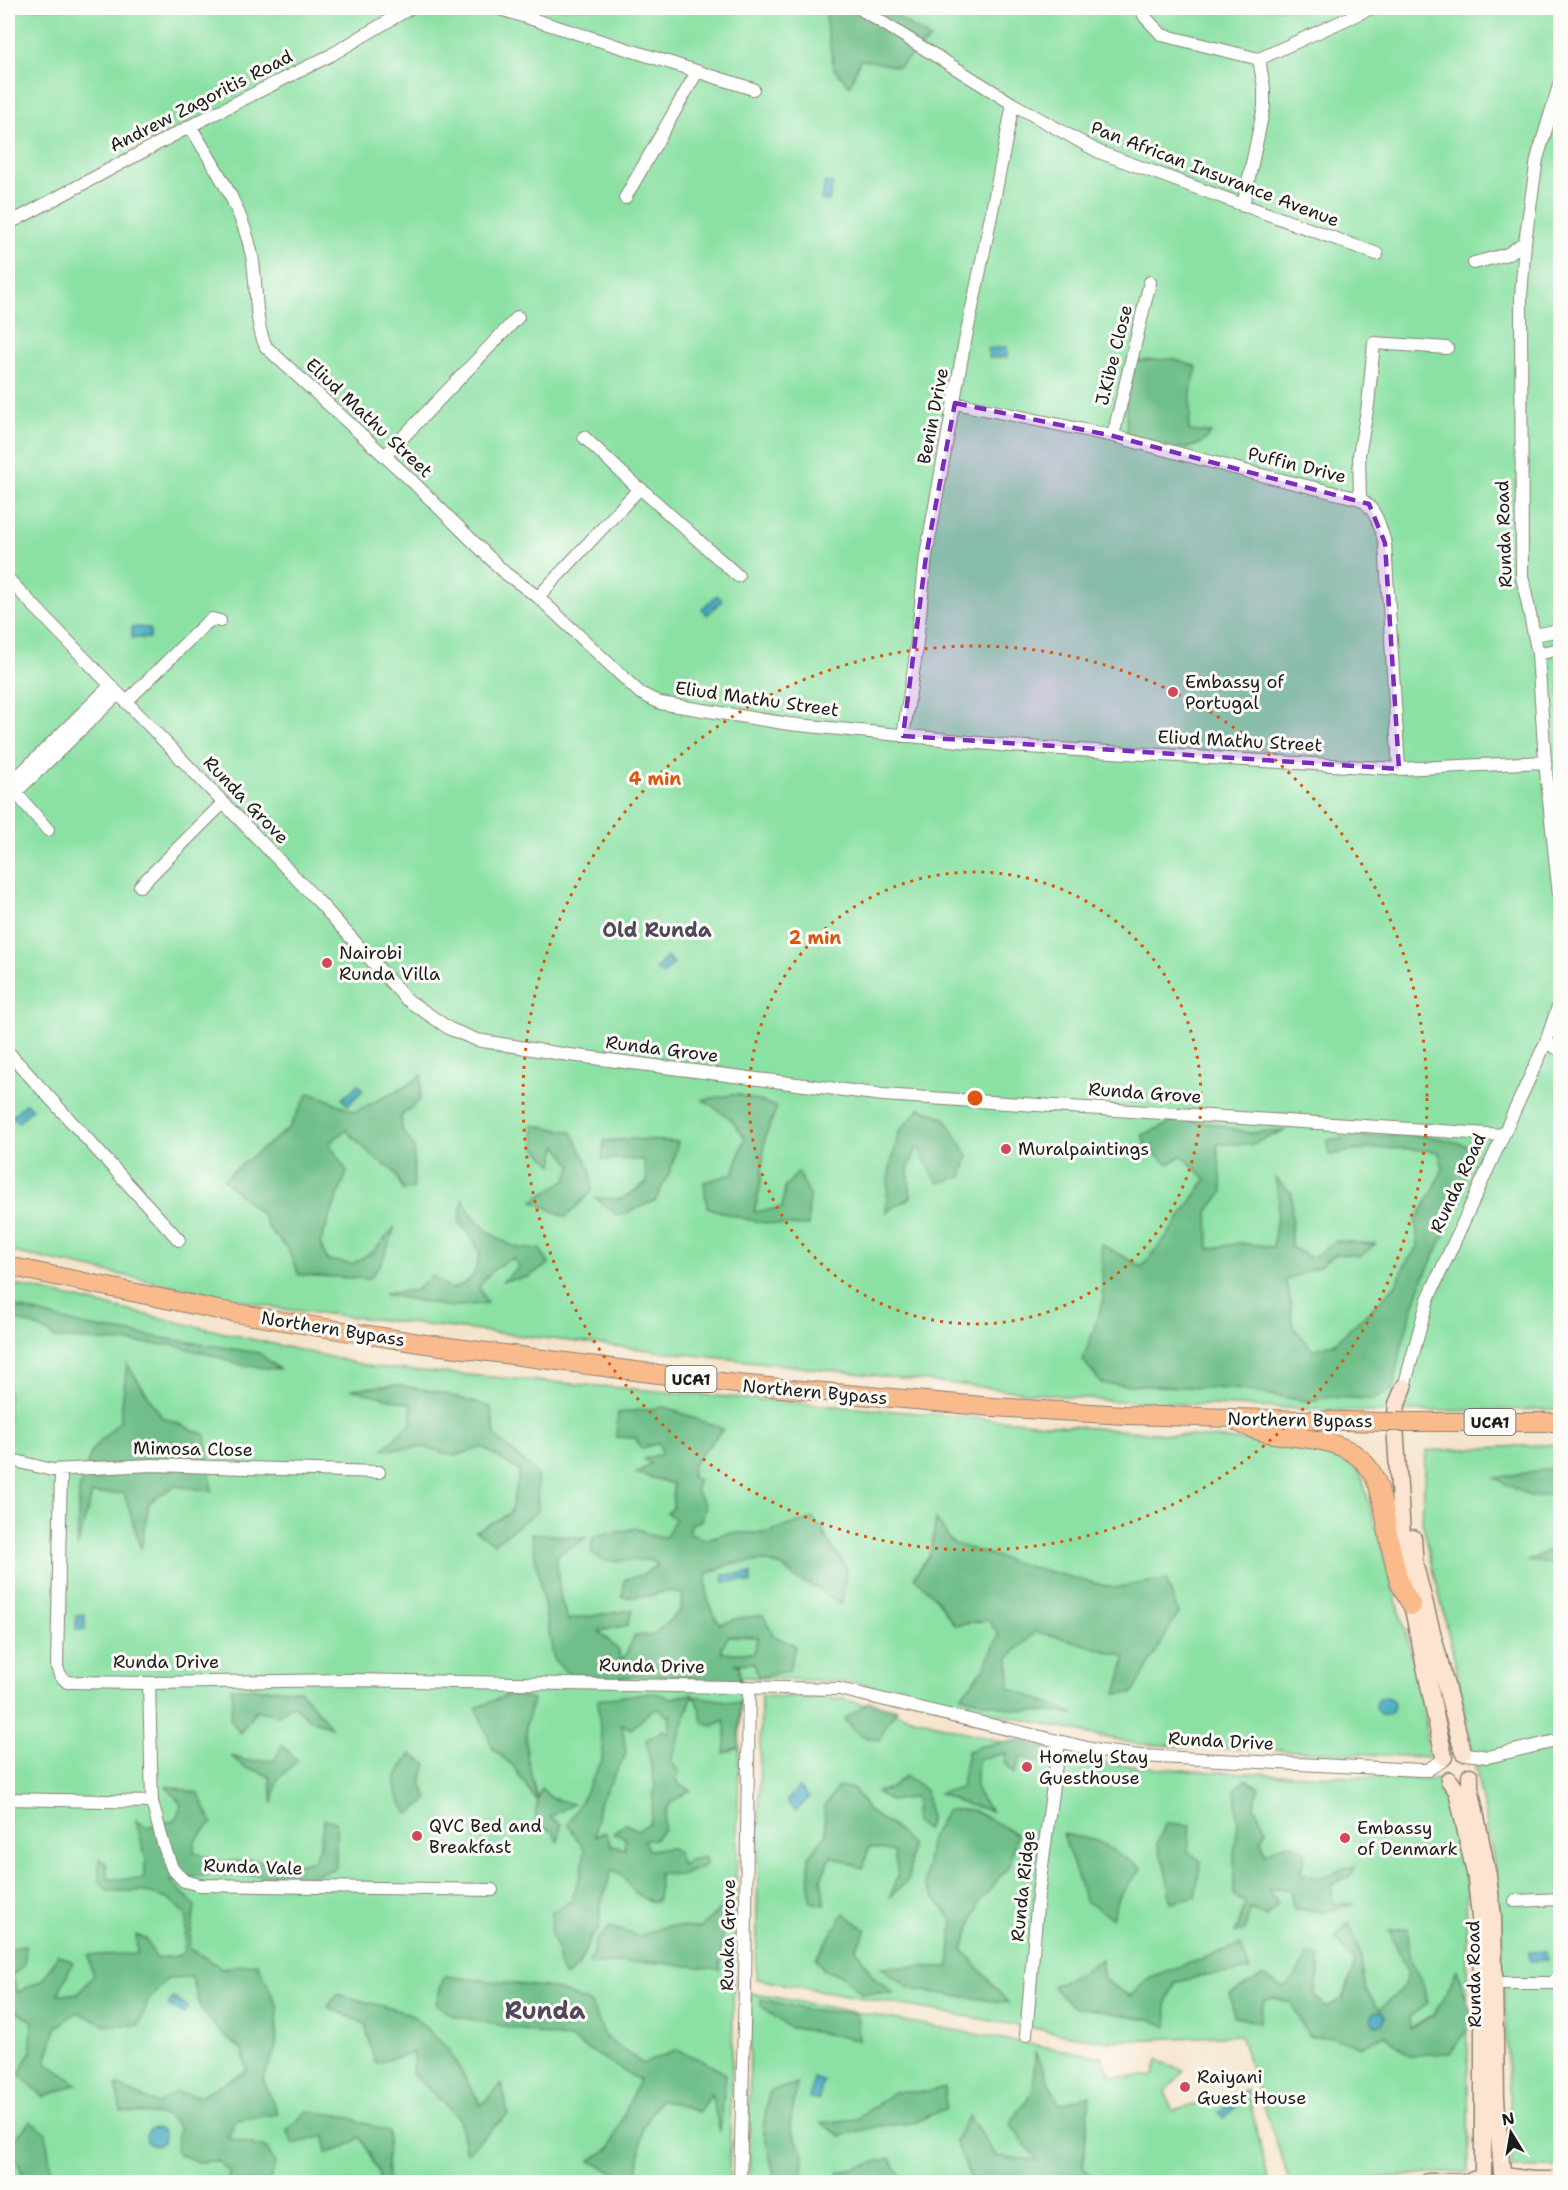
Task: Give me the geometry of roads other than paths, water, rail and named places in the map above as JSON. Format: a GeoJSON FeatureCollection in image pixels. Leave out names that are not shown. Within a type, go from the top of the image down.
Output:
{"type":"FeatureCollection","features":[{"type":"Feature","properties":{"kind":"main road","name":"Northern Bypass"},"geometry":{"type":"LineString","coordinates":[[8,1266],[218,1310],[319,1328],[736,1384],[993,1407],[1124,1415],[1382,1422],[1560,1422]]}},
{"type":"Feature","properties":{"kind":"main road"},"geometry":{"type":"LineString","coordinates":[[1230,1418],[1247,1428],[1261,1432],[1328,1442],[1359,1456],[1371,1467],[1383,1499],[1398,1580],[1412,1606]]}},
{"type":"Feature","properties":{"kind":"street","name":"Andrew Zagoritis Road"},"geometry":{"type":"LineString","coordinates":[[8,224],[190,126],[331,55],[410,8]]}},
{"type":"Feature","properties":{"kind":"street"},"geometry":{"type":"LineString","coordinates":[[497,8],[753,89]]}},
{"type":"Feature","properties":{"kind":"street","name":"Pan African Insurance Avenue"},"geometry":{"type":"LineString","coordinates":[[860,8],[1012,104],[1099,152],[1377,254]]}},
{"type":"Feature","properties":{"kind":"street"},"geometry":{"type":"LineString","coordinates":[[1141,8],[1145,17],[1162,35],[1259,59],[1371,8]]}},
{"type":"Feature","properties":{"kind":"street"},"geometry":{"type":"LineString","coordinates":[[1243,206],[1264,107],[1264,88],[1259,59]]}},
{"type":"Feature","properties":{"kind":"street"},"geometry":{"type":"LineString","coordinates":[[626,198],[697,72]]}},
{"type":"Feature","properties":{"kind":"street","name":"Runda Road"},"geometry":{"type":"LineString","coordinates":[[1560,82],[1538,159],[1522,267],[1522,576],[1538,654],[1545,762],[1560,905]]}},
{"type":"Feature","properties":{"kind":"street","name":"Benin Drive"},"geometry":{"type":"LineString","coordinates":[[903,736],[915,661],[926,556],[963,351],[986,246],[1012,104]]}},
{"type":"Feature","properties":{"kind":"street","name":"Eliud Mathu Street"},"geometry":{"type":"LineString","coordinates":[[190,126],[212,161],[243,221],[252,256],[259,332],[266,346],[385,456],[505,573],[538,597],[640,693],[660,703],[789,724],[1010,746],[1399,768],[1545,762]]}},
{"type":"Feature","properties":{"kind":"street"},"geometry":{"type":"LineString","coordinates":[[1474,263],[1508,254],[1525,242]]}},
{"type":"Feature","properties":{"kind":"street","name":"J.Kibe Close"},"geometry":{"type":"LineString","coordinates":[[1113,436],[1150,282]]}},
{"type":"Feature","properties":{"kind":"street"},"geometry":{"type":"LineString","coordinates":[[385,456],[518,317]]}},
{"type":"Feature","properties":{"kind":"street"},"geometry":{"type":"LineString","coordinates":[[1360,499],[1359,455],[1368,405],[1374,343],[1447,348]]}},
{"type":"Feature","properties":{"kind":"street","name":"Puffin Drive"},"geometry":{"type":"LineString","coordinates":[[955,403],[1113,436],[1360,499],[1369,504],[1375,514],[1384,543],[1399,768]]}},
{"type":"Feature","properties":{"kind":"street"},"geometry":{"type":"LineString","coordinates":[[584,437],[738,576]]}},
{"type":"Feature","properties":{"kind":"street"},"geometry":{"type":"LineString","coordinates":[[538,597],[638,488]]}},
{"type":"Feature","properties":{"kind":"street","name":"Runda Grove"},"geometry":{"type":"LineString","coordinates":[[8,579],[319,902],[406,999],[450,1029],[477,1041],[884,1095],[1503,1134]]}},
{"type":"Feature","properties":{"kind":"street"},"geometry":{"type":"LineString","coordinates":[[48,830],[11,787],[118,694],[204,625],[212,619],[220,621]]}},
{"type":"Feature","properties":{"kind":"street"},"geometry":{"type":"LineString","coordinates":[[1534,635],[1560,630]]}},
{"type":"Feature","properties":{"kind":"street"},"geometry":{"type":"LineString","coordinates":[[1538,654],[1560,649]]}},
{"type":"Feature","properties":{"kind":"street"},"geometry":{"type":"LineString","coordinates":[[140,886],[223,803]]}},
{"type":"Feature","properties":{"kind":"street","name":"Runda Road"},"geometry":{"type":"LineString","coordinates":[[1475,2180],[1484,2019],[1476,1878],[1457,1791],[1441,1768],[1404,1566],[1395,1433],[1397,1404],[1404,1387],[1428,1299],[1546,1042],[1560,1001]]}},
{"type":"Feature","properties":{"kind":"street"},"geometry":{"type":"LineString","coordinates":[[1546,1042],[1560,1050]]}},
{"type":"Feature","properties":{"kind":"street"},"geometry":{"type":"LineString","coordinates":[[10,1060],[179,1240]]}},
{"type":"Feature","properties":{"kind":"street","name":"Runda Road"},"geometry":{"type":"LineString","coordinates":[[1404,1387],[1407,1472],[1416,1566],[1460,1747],[1468,1763],[1470,1787],[1488,1876],[1493,1917],[1496,2098],[1504,2177]]}},
{"type":"Feature","properties":{"kind":"street","name":"Mimosa Close"},"geometry":{"type":"LineString","coordinates":[[8,1459],[52,1470],[152,1465],[379,1472]]}},
{"type":"Feature","properties":{"kind":"street","name":"Runda Drive"},"geometry":{"type":"LineString","coordinates":[[61,1470],[57,1667],[60,1675],[67,1682],[350,1680],[839,1689],[1100,1752],[1140,1756],[1441,1768],[1462,1781],[1468,1763]]}},
{"type":"Feature","properties":{"kind":"street","name":"Runda Vale"},"geometry":{"type":"LineString","coordinates":[[149,1683],[152,1802],[172,1868],[184,1881],[200,1885],[492,1890]]}},
{"type":"Feature","properties":{"kind":"street","name":"Ruaka Grove"},"geometry":{"type":"LineString","coordinates":[[740,2182],[745,1986],[748,1687]]}},
{"type":"Feature","properties":{"kind":"street","name":"Runda Drive"},"geometry":{"type":"LineString","coordinates":[[1468,1763],[1560,1740]]}},
{"type":"Feature","properties":{"kind":"street","name":"Runda Ridge"},"geometry":{"type":"LineString","coordinates":[[1026,2035],[1038,1894],[1059,1742]]}},
{"type":"Feature","properties":{"kind":"street","name":"Runda Drive"},"geometry":{"type":"LineString","coordinates":[[1441,1768],[1452,1752],[1468,1763]]}},
{"type":"Feature","properties":{"kind":"street"},"geometry":{"type":"LineString","coordinates":[[8,1799],[152,1802]]}},
{"type":"Feature","properties":{"kind":"street"},"geometry":{"type":"LineString","coordinates":[[1515,1901],[1560,1899]]}},
{"type":"Feature","properties":{"kind":"street"},"geometry":{"type":"LineString","coordinates":[[1494,1983],[1553,1983],[1560,1974]]}},
{"type":"Feature","properties":{"kind":"street"},"geometry":{"type":"LineString","coordinates":[[1428,2182],[1475,2180],[1494,2170],[1504,2177],[1529,2181],[1560,2180]]}},
{"type":"Feature","properties":{"kind":"water"},"geometry":{"type":"Polygon","coordinates":[[[825,182],[833,184],[829,201],[821,200],[825,182]]]}},
{"type":"Feature","properties":{"kind":"water"},"geometry":{"type":"Polygon","coordinates":[[[1007,347],[1007,357],[989,358],[988,349],[1007,347]]]}},
{"type":"Feature","properties":{"kind":"water"},"geometry":{"type":"Polygon","coordinates":[[[717,595],[722,601],[707,615],[702,609],[717,595]]]}},
{"type":"Feature","properties":{"kind":"water"},"geometry":{"type":"Polygon","coordinates":[[[132,627],[150,628],[150,638],[132,638],[132,627]]]}},
{"type":"Feature","properties":{"kind":"water"},"geometry":{"type":"Polygon","coordinates":[[[667,957],[674,963],[663,975],[656,969],[667,957]]]}},
{"type":"Feature","properties":{"kind":"water"},"geometry":{"type":"Polygon","coordinates":[[[358,1084],[363,1090],[348,1105],[342,1099],[358,1084]]]}},
{"type":"Feature","properties":{"kind":"water"},"geometry":{"type":"Polygon","coordinates":[[[26,1103],[32,1109],[18,1123],[12,1116],[26,1103]]]}},
{"type":"Feature","properties":{"kind":"water"},"geometry":{"type":"Polygon","coordinates":[[[751,1573],[751,1583],[724,1582],[723,1575],[751,1573]]]}},
{"type":"Feature","properties":{"kind":"water"},"geometry":{"type":"Polygon","coordinates":[[[85,1614],[85,1630],[76,1630],[76,1615],[85,1614]]]}},
{"type":"Feature","properties":{"kind":"water"},"geometry":{"type":"Polygon","coordinates":[[[1385,1697],[1391,1700],[1394,1706],[1391,1712],[1385,1715],[1379,1712],[1376,1706],[1379,1700],[1385,1697]]]}},
{"type":"Feature","properties":{"kind":"water"},"geometry":{"type":"Polygon","coordinates":[[[799,1787],[809,1798],[796,1811],[786,1801],[799,1787]]]}},
{"type":"Feature","properties":{"kind":"water"},"geometry":{"type":"Polygon","coordinates":[[[494,1827],[496,1835],[476,1838],[475,1830],[494,1827]]]}},
{"type":"Feature","properties":{"kind":"water"},"geometry":{"type":"Polygon","coordinates":[[[1546,1951],[1547,1960],[1530,1961],[1529,1952],[1546,1951]]]}},
{"type":"Feature","properties":{"kind":"water"},"geometry":{"type":"Polygon","coordinates":[[[173,1998],[188,2007],[184,2014],[168,2005],[173,1998]]]}},
{"type":"Feature","properties":{"kind":"water"},"geometry":{"type":"Polygon","coordinates":[[[1378,2011],[1383,2013],[1385,2018],[1383,2023],[1378,2025],[1373,2023],[1371,2018],[1373,2013],[1378,2011]]]}},
{"type":"Feature","properties":{"kind":"water"},"geometry":{"type":"Polygon","coordinates":[[[814,2078],[823,2080],[819,2100],[809,2098],[814,2078]]]}},
{"type":"Feature","properties":{"kind":"water"},"geometry":{"type":"Polygon","coordinates":[[[1235,2101],[1236,2107],[1223,2118],[1218,2112],[1235,2101]]]}},
{"type":"Feature","properties":{"kind":"water"},"geometry":{"type":"Polygon","coordinates":[[[155,2128],[161,2131],[164,2137],[161,2143],[155,2146],[149,2143],[146,2137],[149,2131],[155,2128]]]}},
{"type":"Feature","properties":{"kind":"place","name":"Embassy of Portugal"},"geometry":{"type":"Point","coordinates":[1173,692]}},
{"type":"Feature","properties":{"kind":"place","name":"Nairobi Runda Villa"},"geometry":{"type":"Point","coordinates":[327,963]}},
{"type":"Feature","properties":{"kind":"place","name":"Muralpaintings"},"geometry":{"type":"Point","coordinates":[1006,1149]}},
{"type":"Feature","properties":{"kind":"place","name":"Homely Stay Guesthouse"},"geometry":{"type":"Point","coordinates":[1027,1767]}},
{"type":"Feature","properties":{"kind":"place","name":"QVC Bed and Breakfast"},"geometry":{"type":"Point","coordinates":[417,1836]}},
{"type":"Feature","properties":{"kind":"place","name":"Embassy of Denmark"},"geometry":{"type":"Point","coordinates":[1345,1838]}},
{"type":"Feature","properties":{"kind":"place","name":"Raiyani Guest House"},"geometry":{"type":"Point","coordinates":[1185,2087]}},
{"type":"Feature","properties":{"kind":"district","name":"Old Runda"},"geometry":{"type":"Point","coordinates":[657,930]}},
{"type":"Feature","properties":{"kind":"district","name":"Runda"},"geometry":{"type":"Point","coordinates":[545,2011]}}]}
